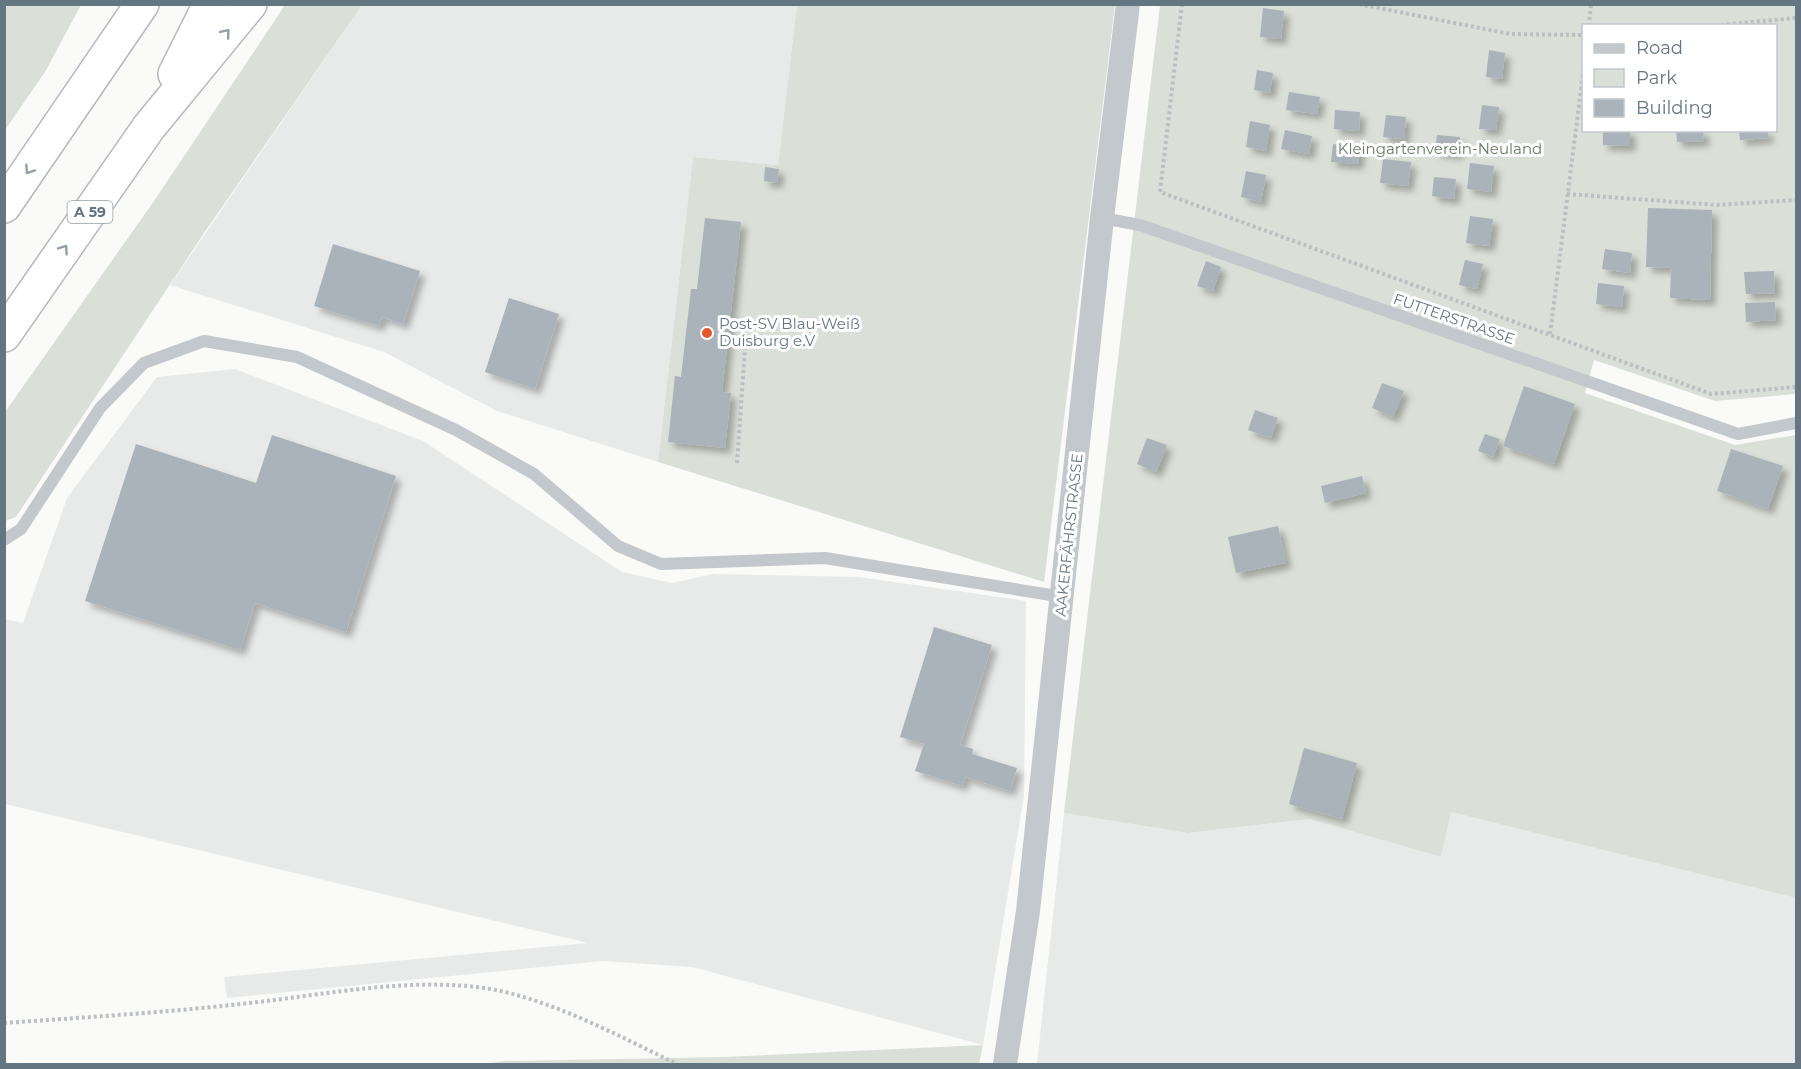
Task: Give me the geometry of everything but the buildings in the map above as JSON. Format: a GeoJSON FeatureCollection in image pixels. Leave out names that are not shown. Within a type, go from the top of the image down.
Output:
{"type":"FeatureCollection","features":[{"type":"Feature","properties":{"kind":"highway"},"geometry":{"type":"LineString","coordinates":[[53,133],[114,4]]}},
{"type":"Feature","properties":{"kind":"highway"},"geometry":{"type":"LineString","coordinates":[[4,206],[142,4]]}},
{"type":"Feature","properties":{"kind":"highway","name":"A 59"},"geometry":{"type":"LineString","coordinates":[[4,335],[149,127],[210,4]]}},
{"type":"Feature","properties":{"kind":"highway"},"geometry":{"type":"LineString","coordinates":[[149,127],[250,4]]}},
{"type":"Feature","properties":{"kind":"street","name":"AAKERFÄHRSTRASSE"},"geometry":{"type":"LineString","coordinates":[[1005,1065],[1028,912],[1102,218],[1128,4]]}},
{"type":"Feature","properties":{"kind":"lane","name":"FUTTERSTRASSE"},"geometry":{"type":"LineString","coordinates":[[1102,218],[1140,225],[1738,434],[1797,423]]}},
{"type":"Feature","properties":{"kind":"lane"},"geometry":{"type":"LineString","coordinates":[[4,540],[21,529],[100,408],[144,363],[204,341],[297,357],[456,430],[534,474],[618,546],[661,564],[825,558],[1063,597]]}},
{"type":"Feature","properties":{"kind":"path"},"geometry":{"type":"LineString","coordinates":[[1182,4],[1160,192],[1711,394],[1797,387]]}},
{"type":"Feature","properties":{"kind":"path"},"geometry":{"type":"LineString","coordinates":[[1359,4],[1510,34],[1582,35]]}},
{"type":"Feature","properties":{"kind":"path"},"geometry":{"type":"LineString","coordinates":[[1588,24],[1591,4]]}},
{"type":"Feature","properties":{"kind":"path"},"geometry":{"type":"LineString","coordinates":[[1731,24],[1797,18]]}},
{"type":"Feature","properties":{"kind":"path"},"geometry":{"type":"LineString","coordinates":[[1550,334],[1582,81]]}},
{"type":"Feature","properties":{"kind":"path"},"geometry":{"type":"LineString","coordinates":[[1567,194],[1717,205],[1797,200]]}},
{"type":"Feature","properties":{"kind":"path"},"geometry":{"type":"LineString","coordinates":[[737,464],[747,319]]}},
{"type":"Feature","properties":{"kind":"path"},"geometry":{"type":"LineString","coordinates":[[4,1023],[257,1002],[337,991],[415,986],[459,987],[499,991],[535,1000],[677,1065]]}},
{"type":"Feature","properties":{"kind":"shaded area"},"geometry":{"type":"Polygon","coordinates":[[[362,5],[797,5],[778,165],[693,157],[658,462],[497,411],[384,352],[170,285],[362,5]]]}},
{"type":"Feature","properties":{"kind":"shaded area"},"geometry":{"type":"Polygon","coordinates":[[[235,369],[423,441],[622,572],[672,583],[713,574],[859,577],[1026,601],[1024,795],[983,1045],[692,967],[603,961],[227,998],[224,977],[588,943],[5,804],[5,619],[23,623],[67,498],[157,377],[235,369]]]}},
{"type":"Feature","properties":{"kind":"shaded area"},"geometry":{"type":"Polygon","coordinates":[[[1451,812],[1796,898],[1796,1064],[1037,1064],[1064,813],[1188,833],[1310,819],[1441,857],[1451,812]]]}},
{"type":"Feature","properties":{"kind":"green space"},"geometry":{"type":"Polygon","coordinates":[[[5,4],[81,5],[45,72],[5,130],[5,4]]]}},
{"type":"Feature","properties":{"kind":"green space"},"geometry":{"type":"Polygon","coordinates":[[[285,5],[362,5],[204,233],[16,517],[5,521],[5,412],[154,201],[285,5]]]}},
{"type":"Feature","properties":{"kind":"green space"},"geometry":{"type":"Polygon","coordinates":[[[797,5],[1115,5],[1044,582],[658,462],[693,157],[778,165],[797,5]]]}},
{"type":"Feature","properties":{"kind":"green space","name":"Kleingartenverein-Neuland"},"geometry":{"type":"Polygon","coordinates":[[[1160,5],[1796,5],[1796,394],[1715,401],[1594,360],[1585,393],[1735,445],[1796,435],[1796,898],[1451,812],[1441,857],[1310,819],[1188,833],[1064,813],[1160,5]]]}},
{"type":"Feature","properties":{"kind":"green space"},"geometry":{"type":"Polygon","coordinates":[[[983,1045],[979,1064],[483,1064],[504,1061],[725,1057],[983,1045]]]}},
{"type":"Feature","properties":{"kind":"place","name":"Post-SV Blau-Weiß Duisburg e.V"},"geometry":{"type":"Point","coordinates":[707,333]}}]}
